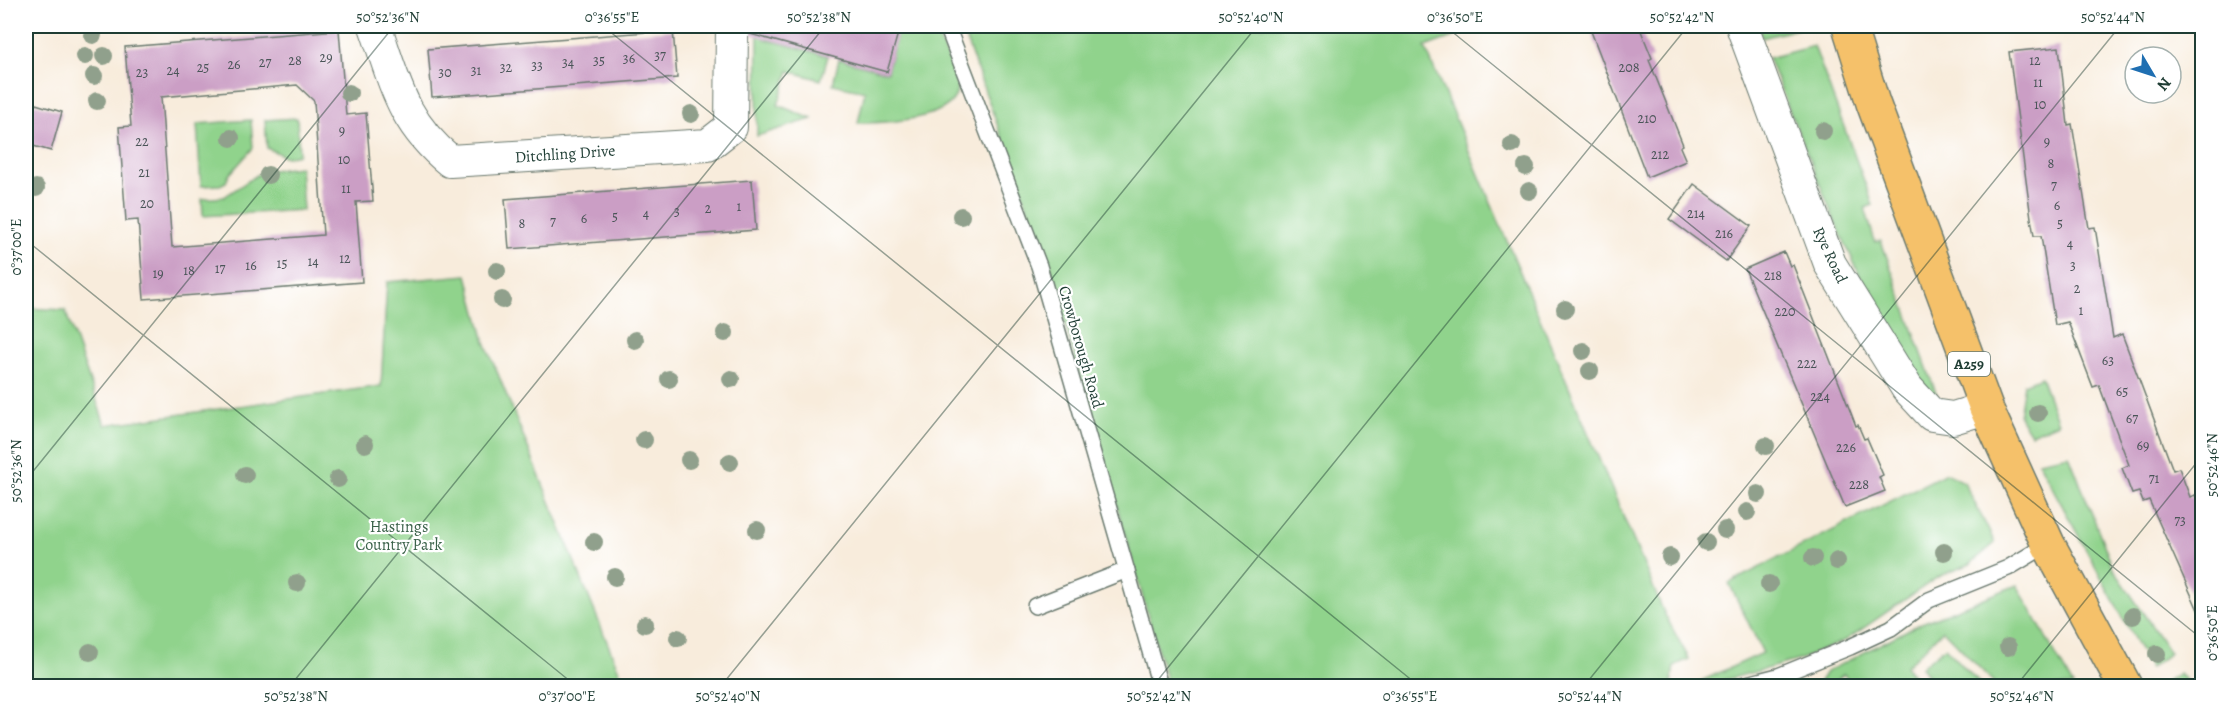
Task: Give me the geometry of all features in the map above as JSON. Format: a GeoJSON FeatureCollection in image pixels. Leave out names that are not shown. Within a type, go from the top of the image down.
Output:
{"type":"FeatureCollection","features":[{"type":"Feature","properties":{"kind":"highway","name":"A259"},"geometry":{"type":"LineString","coordinates":[[1849,26],[1873,103],[1986,408],[2049,544],[2125,687]]}},
{"type":"Feature","properties":{"kind":"street","name":"Ditchling Drive"},"geometry":{"type":"LineString","coordinates":[[375,26],[399,100],[426,142],[450,161],[708,145],[731,127],[732,26]]}},
{"type":"Feature","properties":{"kind":"street","name":"Rye Road"},"geometry":{"type":"LineString","coordinates":[[1742,26],[1830,264],[1907,388],[1932,415],[1953,418],[1986,408]]}},
{"type":"Feature","properties":{"kind":"lane","name":"Crowborough Road"},"geometry":{"type":"LineString","coordinates":[[947,26],[1039,266],[1160,687]]}},
{"type":"Feature","properties":{"kind":"lane"},"geometry":{"type":"LineString","coordinates":[[1739,687],[1778,676],[1892,628],[1929,600],[2008,568],[2049,544]]}},
{"type":"Feature","properties":{"kind":"lane"},"geometry":{"type":"LineString","coordinates":[[1035,606],[1127,570]]}},
{"type":"Feature","properties":{"kind":"green space"},"geometry":{"type":"Polygon","coordinates":[[[758,26],[769,26],[765,39],[828,56],[821,80],[789,71],[778,105],[812,119],[757,136],[758,26]]]}},
{"type":"Feature","properties":{"kind":"green space"},"geometry":{"type":"Polygon","coordinates":[[[895,26],[932,26],[952,67],[956,81],[956,94],[949,104],[936,112],[920,117],[858,123],[865,91],[833,84],[839,59],[887,72],[899,27],[895,26]]]}},
{"type":"Feature","properties":{"kind":"green space"},"geometry":{"type":"Polygon","coordinates":[[[961,26],[1473,26],[1474,29],[1425,47],[1665,615],[1689,659],[1674,666],[1671,686],[1168,686],[1048,263],[961,26]]]}},
{"type":"Feature","properties":{"kind":"green space"},"geometry":{"type":"Polygon","coordinates":[[[1758,26],[1808,26],[1762,38],[1758,26]]]}},
{"type":"Feature","properties":{"kind":"green space"},"geometry":{"type":"Polygon","coordinates":[[[1814,46],[1873,205],[1865,208],[1875,242],[1881,241],[1940,404],[1892,346],[1834,219],[1768,58],[1814,46]]]}},
{"type":"Feature","properties":{"kind":"green space"},"geometry":{"type":"Polygon","coordinates":[[[297,118],[299,154],[286,157],[267,148],[265,120],[297,118]]]}},
{"type":"Feature","properties":{"kind":"green space"},"geometry":{"type":"Polygon","coordinates":[[[251,120],[253,148],[229,175],[226,182],[220,185],[201,186],[197,124],[251,120]]]}},
{"type":"Feature","properties":{"kind":"green space"},"geometry":{"type":"Polygon","coordinates":[[[300,167],[303,210],[203,216],[202,199],[224,197],[263,171],[300,167]]]}},
{"type":"Feature","properties":{"kind":"green space","name":"Hastings Country Park"},"geometry":{"type":"Polygon","coordinates":[[[467,275],[485,342],[625,686],[26,686],[26,308],[65,310],[105,425],[381,386],[387,282],[467,275]]]}},
{"type":"Feature","properties":{"kind":"green space"},"geometry":{"type":"Polygon","coordinates":[[[2041,377],[2058,423],[2031,434],[2019,416],[2024,384],[2041,377]]]}},
{"type":"Feature","properties":{"kind":"green space"},"geometry":{"type":"Polygon","coordinates":[[[2069,455],[2113,568],[2170,653],[2150,668],[2038,461],[2069,455]]]}},
{"type":"Feature","properties":{"kind":"green space"},"geometry":{"type":"Polygon","coordinates":[[[1946,473],[1964,482],[1995,543],[1970,564],[1938,577],[1846,640],[1799,660],[1702,686],[1701,681],[1763,653],[1729,583],[1946,473]]]}},
{"type":"Feature","properties":{"kind":"green space"},"geometry":{"type":"Polygon","coordinates":[[[2017,585],[2073,686],[1997,686],[1943,630],[1906,666],[1920,686],[1853,686],[1844,674],[1828,686],[1817,686],[1826,672],[1919,624],[2017,585]]]}},
{"type":"Feature","properties":{"kind":"green space"},"geometry":{"type":"Polygon","coordinates":[[[1945,647],[1982,686],[1935,686],[1921,667],[1945,647]]]}},
{"type":"Feature","properties":{"kind":"green space"},"geometry":{"type":"Polygon","coordinates":[[[2179,673],[2191,686],[2171,686],[2167,681],[2179,673]]]}},
{"type":"Feature","properties":{"kind":"building"},"geometry":{"type":"Polygon","coordinates":[[[751,26],[900,26],[887,72],[750,34],[751,26]]]}},
{"type":"Feature","properties":{"kind":"building"},"geometry":{"type":"Polygon","coordinates":[[[1589,26],[1639,26],[1652,58],[1649,60],[1683,145],[1680,147],[1686,161],[1647,177],[1589,26]]]}},
{"type":"Feature","properties":{"kind":"building"},"geometry":{"type":"Polygon","coordinates":[[[339,30],[346,115],[366,113],[373,201],[356,202],[362,282],[144,299],[138,220],[126,221],[119,127],[131,126],[125,47],[339,30]],[[297,85],[161,97],[172,247],[323,235],[314,101],[297,85]]]}},
{"type":"Feature","properties":{"kind":"building"},"geometry":{"type":"Polygon","coordinates":[[[673,30],[677,78],[432,97],[428,49],[673,30]]]}},
{"type":"Feature","properties":{"kind":"building"},"geometry":{"type":"Polygon","coordinates":[[[2059,47],[2068,125],[2072,124],[2089,228],[2095,227],[2113,338],[2122,334],[2173,470],[2179,468],[2190,497],[2195,495],[2202,510],[2202,619],[2149,500],[2143,502],[2139,492],[2132,494],[2122,468],[2129,465],[2099,385],[2093,387],[2068,322],[2055,325],[2041,236],[2034,236],[2009,52],[2059,47]]]}},
{"type":"Feature","properties":{"kind":"building"},"geometry":{"type":"Polygon","coordinates":[[[26,101],[62,112],[51,151],[26,144],[26,101]]]}},
{"type":"Feature","properties":{"kind":"building"},"geometry":{"type":"Polygon","coordinates":[[[752,180],[756,230],[509,249],[505,199],[752,180]]]}},
{"type":"Feature","properties":{"kind":"building"},"geometry":{"type":"Polygon","coordinates":[[[1694,184],[1751,226],[1726,261],[1669,219],[1694,184]]]}},
{"type":"Feature","properties":{"kind":"building"},"geometry":{"type":"Polygon","coordinates":[[[1784,252],[1790,266],[1793,265],[1856,426],[1858,425],[1864,439],[1867,438],[1883,475],[1879,477],[1885,491],[1845,507],[1745,269],[1784,252]]]}}]}
